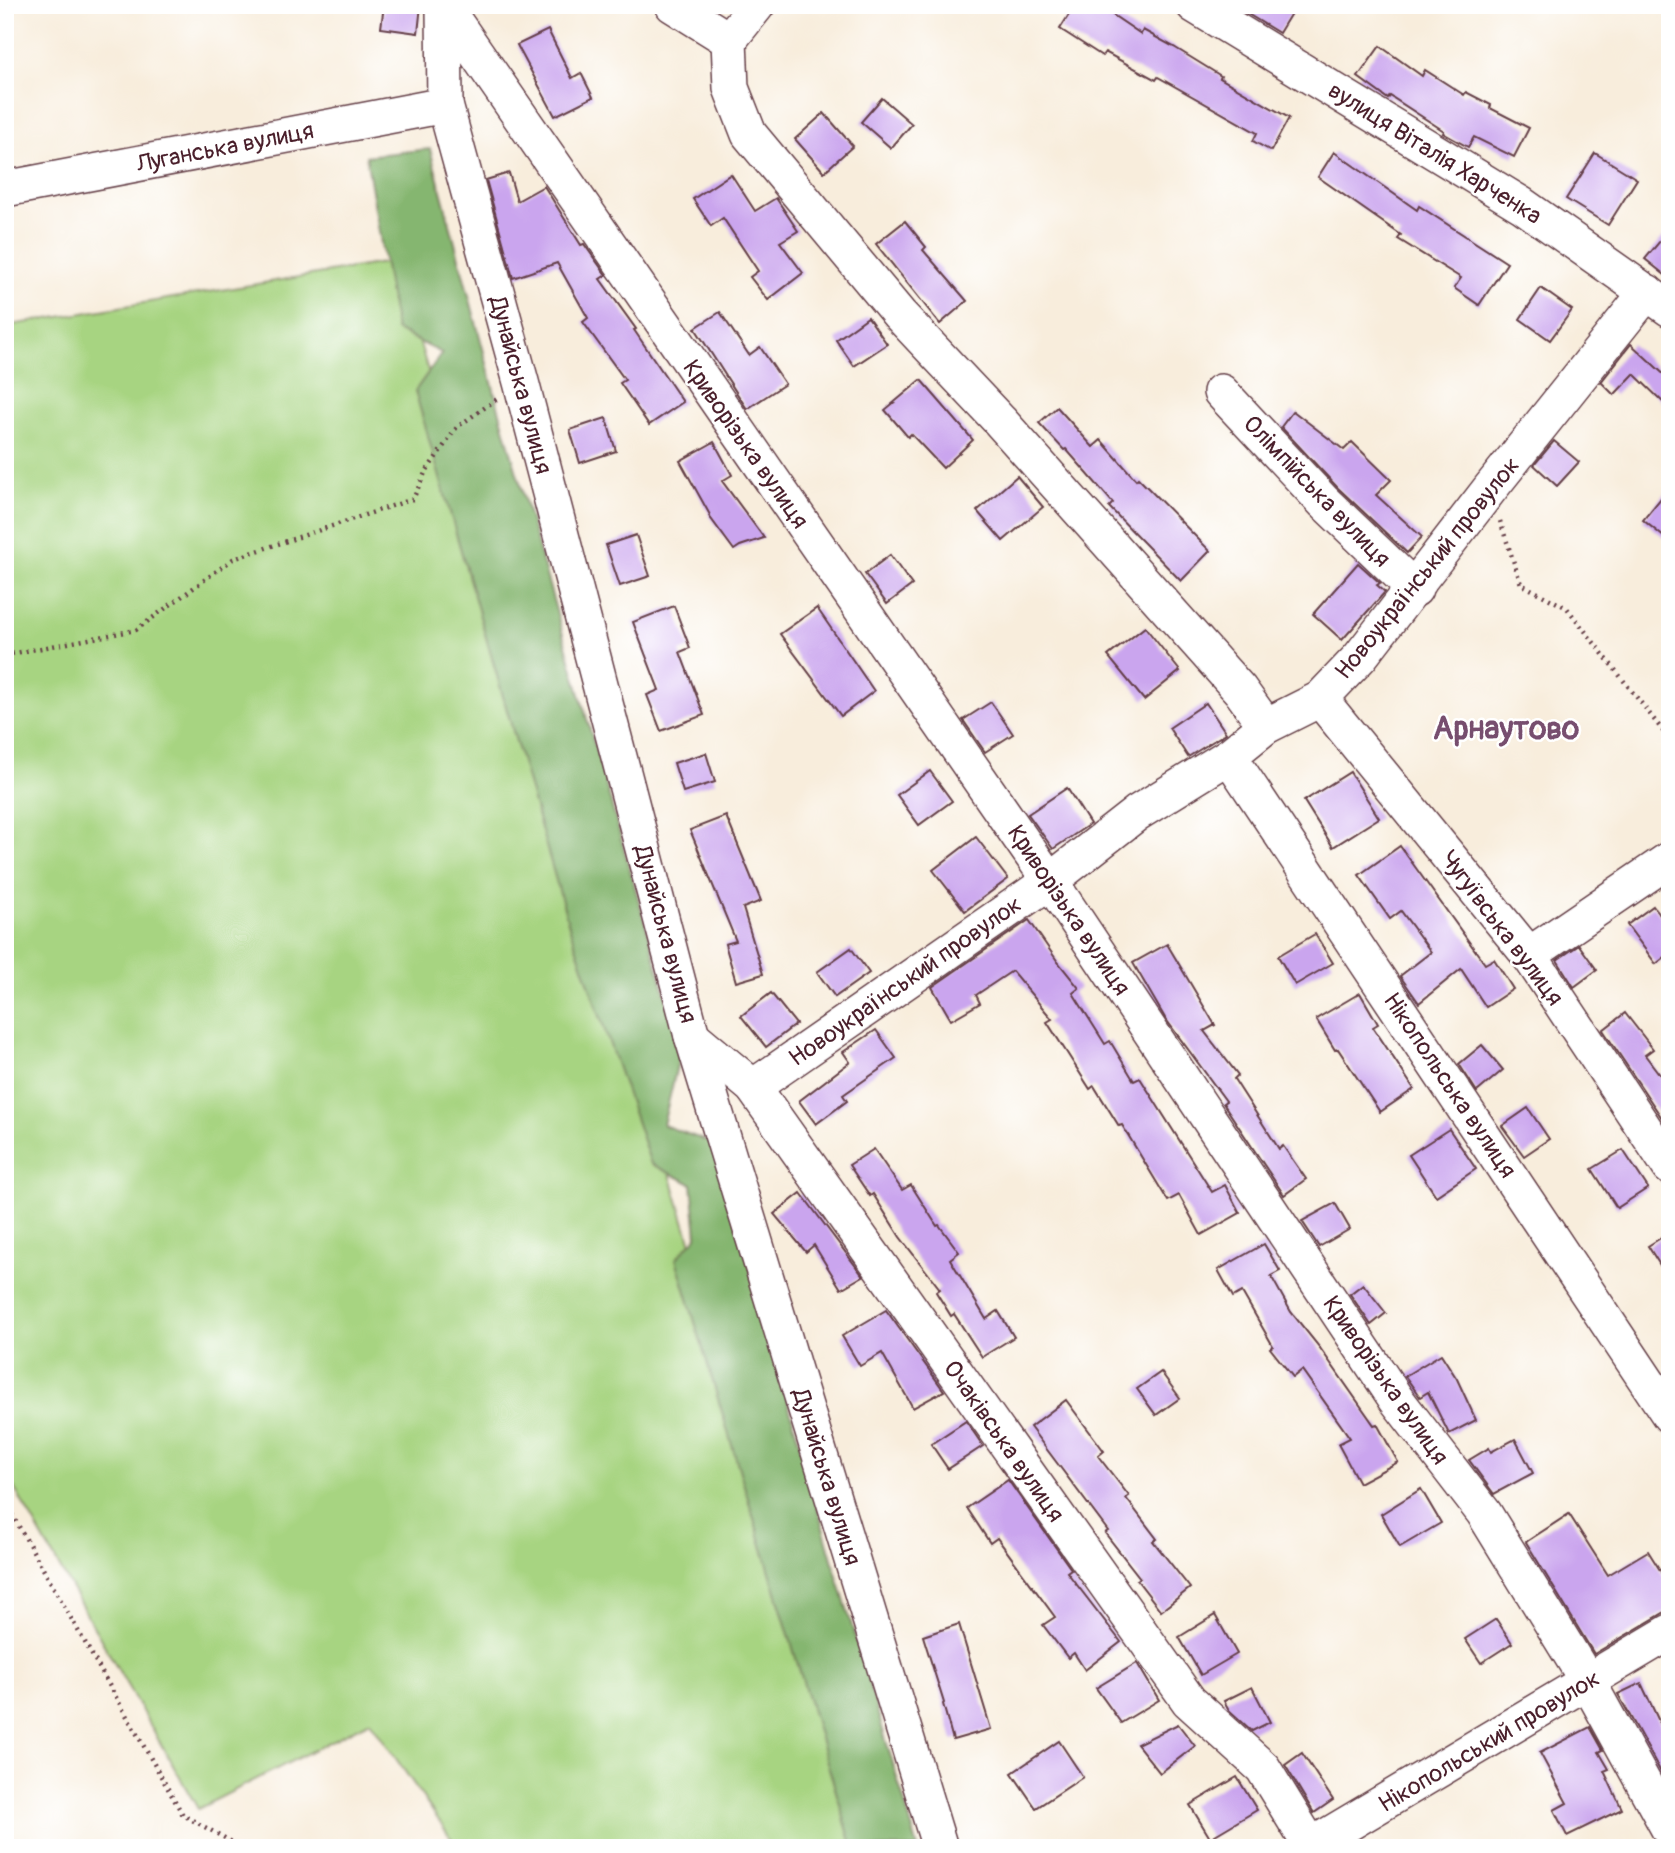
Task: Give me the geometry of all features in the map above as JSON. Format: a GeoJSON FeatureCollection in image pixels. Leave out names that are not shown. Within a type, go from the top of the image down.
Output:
{"type":"FeatureCollection","features":[{"type":"Feature","properties":{"kind":"street"},"geometry":{"type":"LineString","coordinates":[[673,5],[729,40]]}},
{"type":"Feature","properties":{"kind":"street"},"geometry":{"type":"LineString","coordinates":[[757,5],[729,40],[731,88],[749,134],[899,314],[1000,421],[1240,690],[1266,726]]}},
{"type":"Feature","properties":{"kind":"street","name":"вулиця Віталія Харченка"},"geometry":{"type":"LineString","coordinates":[[1194,5],[1522,205],[1659,301]]}},
{"type":"Feature","properties":{"kind":"street","name":"Дунайська вулиця"},"geometry":{"type":"LineString","coordinates":[[443,7],[445,105],[521,382],[692,1036],[940,1848]]}},
{"type":"Feature","properties":{"kind":"street","name":"Криворізька вулиця"},"geometry":{"type":"LineString","coordinates":[[443,7],[1050,881],[1396,1399],[1484,1513],[1588,1682],[1670,1831]]}},
{"type":"Feature","properties":{"kind":"street","name":"Луганська вулиця"},"geometry":{"type":"LineString","coordinates":[[5,189],[445,105]]}},
{"type":"Feature","properties":{"kind":"street","name":"Новоукраїнський провулок"},"geometry":{"type":"LineString","coordinates":[[753,1087],[1050,881],[1137,814],[1229,756],[1266,726],[1320,699],[1360,657],[1489,491],[1659,301]]}},
{"type":"Feature","properties":{"kind":"street","name":"Олімпійська вулиця"},"geometry":{"type":"LineString","coordinates":[[1221,392],[1324,502],[1415,589]]}},
{"type":"Feature","properties":{"kind":"street","name":"Чугуївська вулиця"},"geometry":{"type":"LineString","coordinates":[[1320,699],[1529,955],[1670,1167]]}},
{"type":"Feature","properties":{"kind":"street","name":"Нікопольська вулиця"},"geometry":{"type":"LineString","coordinates":[[1229,756],[1670,1416]]}},
{"type":"Feature","properties":{"kind":"street"},"geometry":{"type":"LineString","coordinates":[[1529,955],[1670,859]]}},
{"type":"Feature","properties":{"kind":"street","name":"Очаківська вулиця"},"geometry":{"type":"LineString","coordinates":[[692,1036],[753,1087],[1189,1701],[1263,1768],[1310,1847]]}},
{"type":"Feature","properties":{"kind":"street","name":"Нікопольський провулок"},"geometry":{"type":"LineString","coordinates":[[1310,1847],[1670,1632]]}},
{"type":"Feature","properties":{"kind":"path"},"geometry":{"type":"LineString","coordinates":[[5,655],[136,630],[233,559],[413,499],[425,473],[457,427],[521,382]]}},
{"type":"Feature","properties":{"kind":"path"},"geometry":{"type":"LineString","coordinates":[[1489,491],[1521,584],[1567,608],[1670,740]]}},
{"type":"Feature","properties":{"kind":"path"},"geometry":{"type":"LineString","coordinates":[[5,1502],[183,1815],[243,1848]]}},
{"type":"Feature","properties":{"kind":"green space"},"geometry":{"type":"Polygon","coordinates":[[[430,149],[503,424],[681,1049],[663,1125],[715,1144],[834,1566],[918,1848],[853,1848],[676,1259],[697,1236],[692,1184],[651,1164],[570,929],[415,391],[442,353],[396,330],[366,156],[430,149]]]}},
{"type":"Feature","properties":{"kind":"green space"},"geometry":{"type":"Polygon","coordinates":[[[395,261],[873,1848],[601,1848],[599,1843],[589,1848],[458,1848],[370,1721],[198,1809],[5,1472],[5,326],[395,261]]]}},
{"type":"Feature","properties":{"kind":"building"},"geometry":{"type":"Polygon","coordinates":[[[384,5],[421,5],[418,33],[381,28],[384,5]]]}},
{"type":"Feature","properties":{"kind":"building"},"geometry":{"type":"Polygon","coordinates":[[[1075,5],[1098,5],[1141,34],[1143,30],[1174,47],[1221,76],[1220,78],[1289,118],[1271,151],[1253,141],[1257,133],[1158,77],[1156,80],[1105,52],[1102,56],[1060,29],[1075,5]]]}},
{"type":"Feature","properties":{"kind":"building"},"geometry":{"type":"Polygon","coordinates":[[[1233,5],[1296,5],[1279,33],[1233,5]]]}},
{"type":"Feature","properties":{"kind":"building"},"geometry":{"type":"Polygon","coordinates":[[[548,30],[572,78],[581,73],[593,97],[555,116],[517,45],[548,30]]]}},
{"type":"Feature","properties":{"kind":"building"},"geometry":{"type":"Polygon","coordinates":[[[1380,46],[1422,76],[1425,70],[1464,95],[1466,92],[1529,128],[1514,157],[1474,137],[1468,147],[1390,96],[1388,99],[1358,77],[1380,46]]]}},
{"type":"Feature","properties":{"kind":"building"},"geometry":{"type":"Polygon","coordinates":[[[882,98],[912,124],[891,148],[861,122],[882,98]]]}},
{"type":"Feature","properties":{"kind":"building"},"geometry":{"type":"Polygon","coordinates":[[[824,113],[853,146],[824,172],[795,139],[824,113]]]}},
{"type":"Feature","properties":{"kind":"building"},"geometry":{"type":"Polygon","coordinates":[[[1334,152],[1417,210],[1419,206],[1507,263],[1479,305],[1454,288],[1461,278],[1398,239],[1401,235],[1318,177],[1334,152]]]}},
{"type":"Feature","properties":{"kind":"building"},"geometry":{"type":"Polygon","coordinates":[[[1595,153],[1637,179],[1608,225],[1566,199],[1595,153]]]}},
{"type":"Feature","properties":{"kind":"building"},"geometry":{"type":"Polygon","coordinates":[[[509,173],[517,201],[544,186],[581,245],[584,244],[606,275],[600,279],[683,402],[649,425],[620,383],[625,380],[583,322],[588,318],[557,263],[513,278],[486,180],[509,173]]]}},
{"type":"Feature","properties":{"kind":"building"},"geometry":{"type":"Polygon","coordinates":[[[731,174],[755,211],[776,198],[798,231],[780,242],[803,273],[768,300],[750,277],[758,271],[723,218],[711,226],[693,199],[731,174]]]}},
{"type":"Feature","properties":{"kind":"building"},"geometry":{"type":"Polygon","coordinates":[[[905,221],[926,247],[923,250],[967,301],[940,324],[876,244],[905,221]]]}},
{"type":"Feature","properties":{"kind":"building"},"geometry":{"type":"Polygon","coordinates":[[[1670,229],[1670,279],[1645,259],[1670,229]]]}},
{"type":"Feature","properties":{"kind":"building"},"geometry":{"type":"Polygon","coordinates":[[[1541,288],[1572,310],[1550,340],[1520,319],[1541,288]]]}},
{"type":"Feature","properties":{"kind":"building"},"geometry":{"type":"Polygon","coordinates":[[[720,312],[749,355],[760,347],[785,384],[747,409],[695,328],[720,312]]]}},
{"type":"Feature","properties":{"kind":"building"},"geometry":{"type":"Polygon","coordinates":[[[868,317],[887,344],[854,366],[836,340],[868,317]]]}},
{"type":"Feature","properties":{"kind":"building"},"geometry":{"type":"Polygon","coordinates":[[[1631,344],[1670,380],[1670,409],[1634,374],[1614,395],[1601,382],[1631,344]]]}},
{"type":"Feature","properties":{"kind":"building"},"geometry":{"type":"Polygon","coordinates":[[[921,380],[973,440],[943,468],[911,434],[908,437],[885,410],[921,380]]]}},
{"type":"Feature","properties":{"kind":"building"},"geometry":{"type":"Polygon","coordinates":[[[1057,407],[1093,447],[1101,440],[1136,480],[1138,478],[1210,551],[1181,581],[1109,507],[1113,503],[1066,449],[1064,450],[1039,423],[1057,407]]]}},
{"type":"Feature","properties":{"kind":"building"},"geometry":{"type":"Polygon","coordinates":[[[1293,411],[1344,450],[1352,442],[1391,480],[1376,495],[1422,537],[1407,553],[1338,488],[1281,427],[1293,411]]]}},
{"type":"Feature","properties":{"kind":"building"},"geometry":{"type":"Polygon","coordinates":[[[606,418],[616,451],[580,463],[570,430],[606,418]]]}},
{"type":"Feature","properties":{"kind":"building"},"geometry":{"type":"Polygon","coordinates":[[[1554,441],[1579,462],[1557,486],[1534,465],[1554,441]]]}},
{"type":"Feature","properties":{"kind":"building"},"geometry":{"type":"Polygon","coordinates":[[[714,442],[732,475],[722,481],[764,538],[734,550],[709,516],[680,461],[714,442]]]}},
{"type":"Feature","properties":{"kind":"building"},"geometry":{"type":"Polygon","coordinates":[[[1017,476],[1043,507],[1003,541],[977,511],[1017,476]]]}},
{"type":"Feature","properties":{"kind":"building"},"geometry":{"type":"Polygon","coordinates":[[[1670,487],[1670,542],[1643,520],[1670,487]]]}},
{"type":"Feature","properties":{"kind":"building"},"geometry":{"type":"Polygon","coordinates":[[[636,535],[650,576],[620,586],[606,545],[636,535]]]}},
{"type":"Feature","properties":{"kind":"building"},"geometry":{"type":"Polygon","coordinates":[[[890,555],[912,585],[887,604],[865,574],[890,555]]]}},
{"type":"Feature","properties":{"kind":"building"},"geometry":{"type":"Polygon","coordinates":[[[1358,563],[1380,583],[1377,585],[1385,592],[1342,640],[1313,614],[1358,563]]]}},
{"type":"Feature","properties":{"kind":"building"},"geometry":{"type":"Polygon","coordinates":[[[674,606],[690,648],[680,652],[704,715],[661,731],[647,695],[659,690],[633,622],[674,606]]]}},
{"type":"Feature","properties":{"kind":"building"},"geometry":{"type":"Polygon","coordinates":[[[817,608],[874,691],[841,716],[780,634],[817,608]]]}},
{"type":"Feature","properties":{"kind":"building"},"geometry":{"type":"Polygon","coordinates":[[[1145,627],[1180,671],[1144,700],[1108,656],[1145,627]]]}},
{"type":"Feature","properties":{"kind":"building"},"geometry":{"type":"Polygon","coordinates":[[[991,702],[1013,734],[985,752],[963,720],[991,702]]]}},
{"type":"Feature","properties":{"kind":"building"},"geometry":{"type":"Polygon","coordinates":[[[1206,703],[1226,733],[1188,757],[1169,728],[1206,703]]]}},
{"type":"Feature","properties":{"kind":"building"},"geometry":{"type":"Polygon","coordinates":[[[706,753],[715,782],[683,792],[674,763],[706,753]]]}},
{"type":"Feature","properties":{"kind":"building"},"geometry":{"type":"Polygon","coordinates":[[[930,771],[952,801],[919,825],[897,795],[930,771]]]}},
{"type":"Feature","properties":{"kind":"building"},"geometry":{"type":"Polygon","coordinates":[[[1350,772],[1379,818],[1333,847],[1304,801],[1350,772]]]}},
{"type":"Feature","properties":{"kind":"building"},"geometry":{"type":"Polygon","coordinates":[[[1067,788],[1090,824],[1053,849],[1028,814],[1067,788]]]}},
{"type":"Feature","properties":{"kind":"building"},"geometry":{"type":"Polygon","coordinates":[[[726,816],[761,901],[743,908],[763,974],[736,982],[725,944],[736,941],[690,830],[726,816]]]}},
{"type":"Feature","properties":{"kind":"building"},"geometry":{"type":"Polygon","coordinates":[[[976,837],[1008,879],[965,911],[933,870],[976,837]]]}},
{"type":"Feature","properties":{"kind":"building"},"geometry":{"type":"Polygon","coordinates":[[[1400,846],[1485,964],[1494,959],[1513,989],[1486,1007],[1461,969],[1419,1003],[1400,976],[1431,952],[1401,911],[1390,919],[1359,875],[1400,846]]]}},
{"type":"Feature","properties":{"kind":"building"},"geometry":{"type":"Polygon","coordinates":[[[1653,906],[1670,928],[1670,953],[1656,964],[1627,925],[1653,906]]]}},
{"type":"Feature","properties":{"kind":"building"},"geometry":{"type":"Polygon","coordinates":[[[1029,920],[1079,988],[1073,993],[1105,1044],[1110,1041],[1134,1081],[1140,1078],[1212,1192],[1225,1185],[1240,1213],[1201,1235],[1179,1195],[1168,1201],[1122,1125],[1119,1126],[1094,1086],[1090,1089],[1047,1022],[1052,1019],[1012,971],[976,995],[980,1003],[951,1020],[932,987],[1029,920]]]}},
{"type":"Feature","properties":{"kind":"building"},"geometry":{"type":"Polygon","coordinates":[[[1315,934],[1333,963],[1295,985],[1278,956],[1315,934]]]}},
{"type":"Feature","properties":{"kind":"building"},"geometry":{"type":"Polygon","coordinates":[[[1167,944],[1215,1025],[1204,1031],[1238,1075],[1234,1079],[1279,1149],[1283,1146],[1306,1179],[1284,1195],[1223,1103],[1226,1101],[1165,1018],[1133,963],[1167,944]]]}},
{"type":"Feature","properties":{"kind":"building"},"geometry":{"type":"Polygon","coordinates":[[[1579,945],[1597,970],[1574,987],[1557,960],[1579,945]]]}},
{"type":"Feature","properties":{"kind":"building"},"geometry":{"type":"Polygon","coordinates":[[[851,948],[869,973],[835,997],[817,972],[851,948]]]}},
{"type":"Feature","properties":{"kind":"building"},"geometry":{"type":"Polygon","coordinates":[[[771,993],[796,1024],[766,1047],[741,1016],[771,993]]]}},
{"type":"Feature","properties":{"kind":"building"},"geometry":{"type":"Polygon","coordinates":[[[1360,993],[1378,1024],[1373,1027],[1414,1089],[1380,1112],[1316,1019],[1360,993]]]}},
{"type":"Feature","properties":{"kind":"building"},"geometry":{"type":"Polygon","coordinates":[[[1625,1013],[1653,1049],[1645,1055],[1670,1088],[1670,1130],[1603,1030],[1625,1013]]]}},
{"type":"Feature","properties":{"kind":"building"},"geometry":{"type":"Polygon","coordinates":[[[876,1030],[896,1058],[843,1095],[847,1101],[816,1124],[799,1101],[850,1062],[843,1052],[876,1030]]]}},
{"type":"Feature","properties":{"kind":"building"},"geometry":{"type":"Polygon","coordinates":[[[1482,1045],[1503,1070],[1477,1092],[1459,1064],[1482,1045]]]}},
{"type":"Feature","properties":{"kind":"building"},"geometry":{"type":"Polygon","coordinates":[[[1528,1108],[1549,1139],[1524,1156],[1502,1126],[1528,1108]]]}},
{"type":"Feature","properties":{"kind":"building"},"geometry":{"type":"Polygon","coordinates":[[[1449,1129],[1476,1169],[1436,1196],[1409,1155],[1449,1129]]]}},
{"type":"Feature","properties":{"kind":"building"},"geometry":{"type":"Polygon","coordinates":[[[874,1149],[902,1190],[911,1185],[937,1226],[939,1225],[959,1252],[950,1259],[986,1319],[998,1311],[1014,1337],[982,1357],[954,1314],[951,1316],[936,1292],[940,1289],[900,1237],[873,1194],[870,1196],[849,1165],[874,1149]]]}},
{"type":"Feature","properties":{"kind":"building"},"geometry":{"type":"Polygon","coordinates":[[[1623,1150],[1648,1188],[1617,1208],[1592,1169],[1623,1150]]]}},
{"type":"Feature","properties":{"kind":"building"},"geometry":{"type":"Polygon","coordinates":[[[801,1193],[863,1276],[841,1289],[814,1245],[806,1252],[774,1214],[801,1193]]]}},
{"type":"Feature","properties":{"kind":"building"},"geometry":{"type":"Polygon","coordinates":[[[1335,1203],[1350,1229],[1319,1247],[1302,1221],[1335,1203]]]}},
{"type":"Feature","properties":{"kind":"building"},"geometry":{"type":"Polygon","coordinates":[[[1670,1232],[1670,1281],[1648,1246],[1670,1232]]]}},
{"type":"Feature","properties":{"kind":"building"},"geometry":{"type":"Polygon","coordinates":[[[1264,1244],[1280,1271],[1271,1276],[1291,1312],[1374,1425],[1377,1424],[1398,1462],[1359,1483],[1338,1444],[1350,1438],[1302,1370],[1293,1377],[1270,1348],[1273,1346],[1242,1292],[1233,1297],[1218,1270],[1264,1244]]]}},
{"type":"Feature","properties":{"kind":"building"},"geometry":{"type":"Polygon","coordinates":[[[1363,1284],[1386,1313],[1371,1325],[1350,1294],[1363,1284]]]}},
{"type":"Feature","properties":{"kind":"building"},"geometry":{"type":"Polygon","coordinates":[[[886,1310],[944,1391],[913,1408],[882,1353],[860,1366],[842,1336],[886,1310]]]}},
{"type":"Feature","properties":{"kind":"building"},"geometry":{"type":"Polygon","coordinates":[[[1441,1354],[1457,1379],[1476,1420],[1449,1434],[1428,1392],[1420,1397],[1405,1376],[1441,1354]]]}},
{"type":"Feature","properties":{"kind":"building"},"geometry":{"type":"Polygon","coordinates":[[[1161,1372],[1180,1398],[1156,1415],[1137,1389],[1161,1372]]]}},
{"type":"Feature","properties":{"kind":"building"},"geometry":{"type":"Polygon","coordinates":[[[1066,1400],[1104,1451],[1098,1456],[1157,1539],[1153,1541],[1190,1588],[1161,1611],[1137,1580],[1140,1578],[1105,1533],[1108,1531],[1030,1427],[1066,1400]]]}},
{"type":"Feature","properties":{"kind":"building"},"geometry":{"type":"Polygon","coordinates":[[[966,1421],[983,1446],[948,1469],[931,1444],[966,1421]]]}},
{"type":"Feature","properties":{"kind":"building"},"geometry":{"type":"Polygon","coordinates":[[[1515,1439],[1533,1473],[1494,1494],[1469,1460],[1489,1448],[1491,1452],[1515,1439]]]}},
{"type":"Feature","properties":{"kind":"building"},"geometry":{"type":"Polygon","coordinates":[[[1008,1480],[1071,1569],[1067,1572],[1121,1642],[1085,1670],[1074,1653],[1068,1658],[1043,1625],[1055,1617],[997,1538],[990,1543],[967,1508],[1008,1480]]]}},
{"type":"Feature","properties":{"kind":"building"},"geometry":{"type":"Polygon","coordinates":[[[1421,1489],[1441,1523],[1400,1547],[1381,1514],[1421,1489]]]}},
{"type":"Feature","properties":{"kind":"building"},"geometry":{"type":"Polygon","coordinates":[[[1569,1514],[1608,1575],[1648,1551],[1670,1586],[1670,1609],[1594,1654],[1526,1542],[1569,1514]]]}},
{"type":"Feature","properties":{"kind":"building"},"geometry":{"type":"Polygon","coordinates":[[[1215,1615],[1237,1654],[1201,1675],[1179,1637],[1215,1615]]]}},
{"type":"Feature","properties":{"kind":"building"},"geometry":{"type":"Polygon","coordinates":[[[1496,1619],[1512,1643],[1481,1663],[1465,1639],[1496,1619]]]}},
{"type":"Feature","properties":{"kind":"building"},"geometry":{"type":"Polygon","coordinates":[[[959,1624],[991,1729],[953,1740],[923,1636],[959,1624]]]}},
{"type":"Feature","properties":{"kind":"building"},"geometry":{"type":"Polygon","coordinates":[[[1137,1663],[1159,1700],[1121,1723],[1096,1688],[1137,1663]]]}},
{"type":"Feature","properties":{"kind":"building"},"geometry":{"type":"Polygon","coordinates":[[[1641,1683],[1665,1734],[1670,1731],[1670,1773],[1663,1776],[1618,1694],[1641,1683]]]}},
{"type":"Feature","properties":{"kind":"building"},"geometry":{"type":"Polygon","coordinates":[[[1252,1687],[1270,1722],[1252,1731],[1229,1710],[1224,1701],[1252,1687]]]}},
{"type":"Feature","properties":{"kind":"building"},"geometry":{"type":"Polygon","coordinates":[[[1178,1724],[1195,1746],[1160,1773],[1137,1744],[1178,1724]]]}},
{"type":"Feature","properties":{"kind":"building"},"geometry":{"type":"Polygon","coordinates":[[[1590,1727],[1603,1750],[1599,1752],[1609,1769],[1604,1771],[1622,1809],[1567,1836],[1554,1810],[1567,1803],[1540,1753],[1590,1727]]]}},
{"type":"Feature","properties":{"kind":"building"},"geometry":{"type":"Polygon","coordinates":[[[1059,1741],[1083,1777],[1036,1808],[1012,1773],[1059,1741]]]}},
{"type":"Feature","properties":{"kind":"building"},"geometry":{"type":"Polygon","coordinates":[[[1302,1753],[1333,1800],[1314,1813],[1285,1765],[1302,1753]]]}},
{"type":"Feature","properties":{"kind":"building"},"geometry":{"type":"Polygon","coordinates":[[[1237,1777],[1257,1810],[1210,1838],[1190,1805],[1237,1777]]]}},
{"type":"Feature","properties":{"kind":"district","name":"Арнаутово"},"geometry":{"type":"Point","coordinates":[1506,728]}}]}
